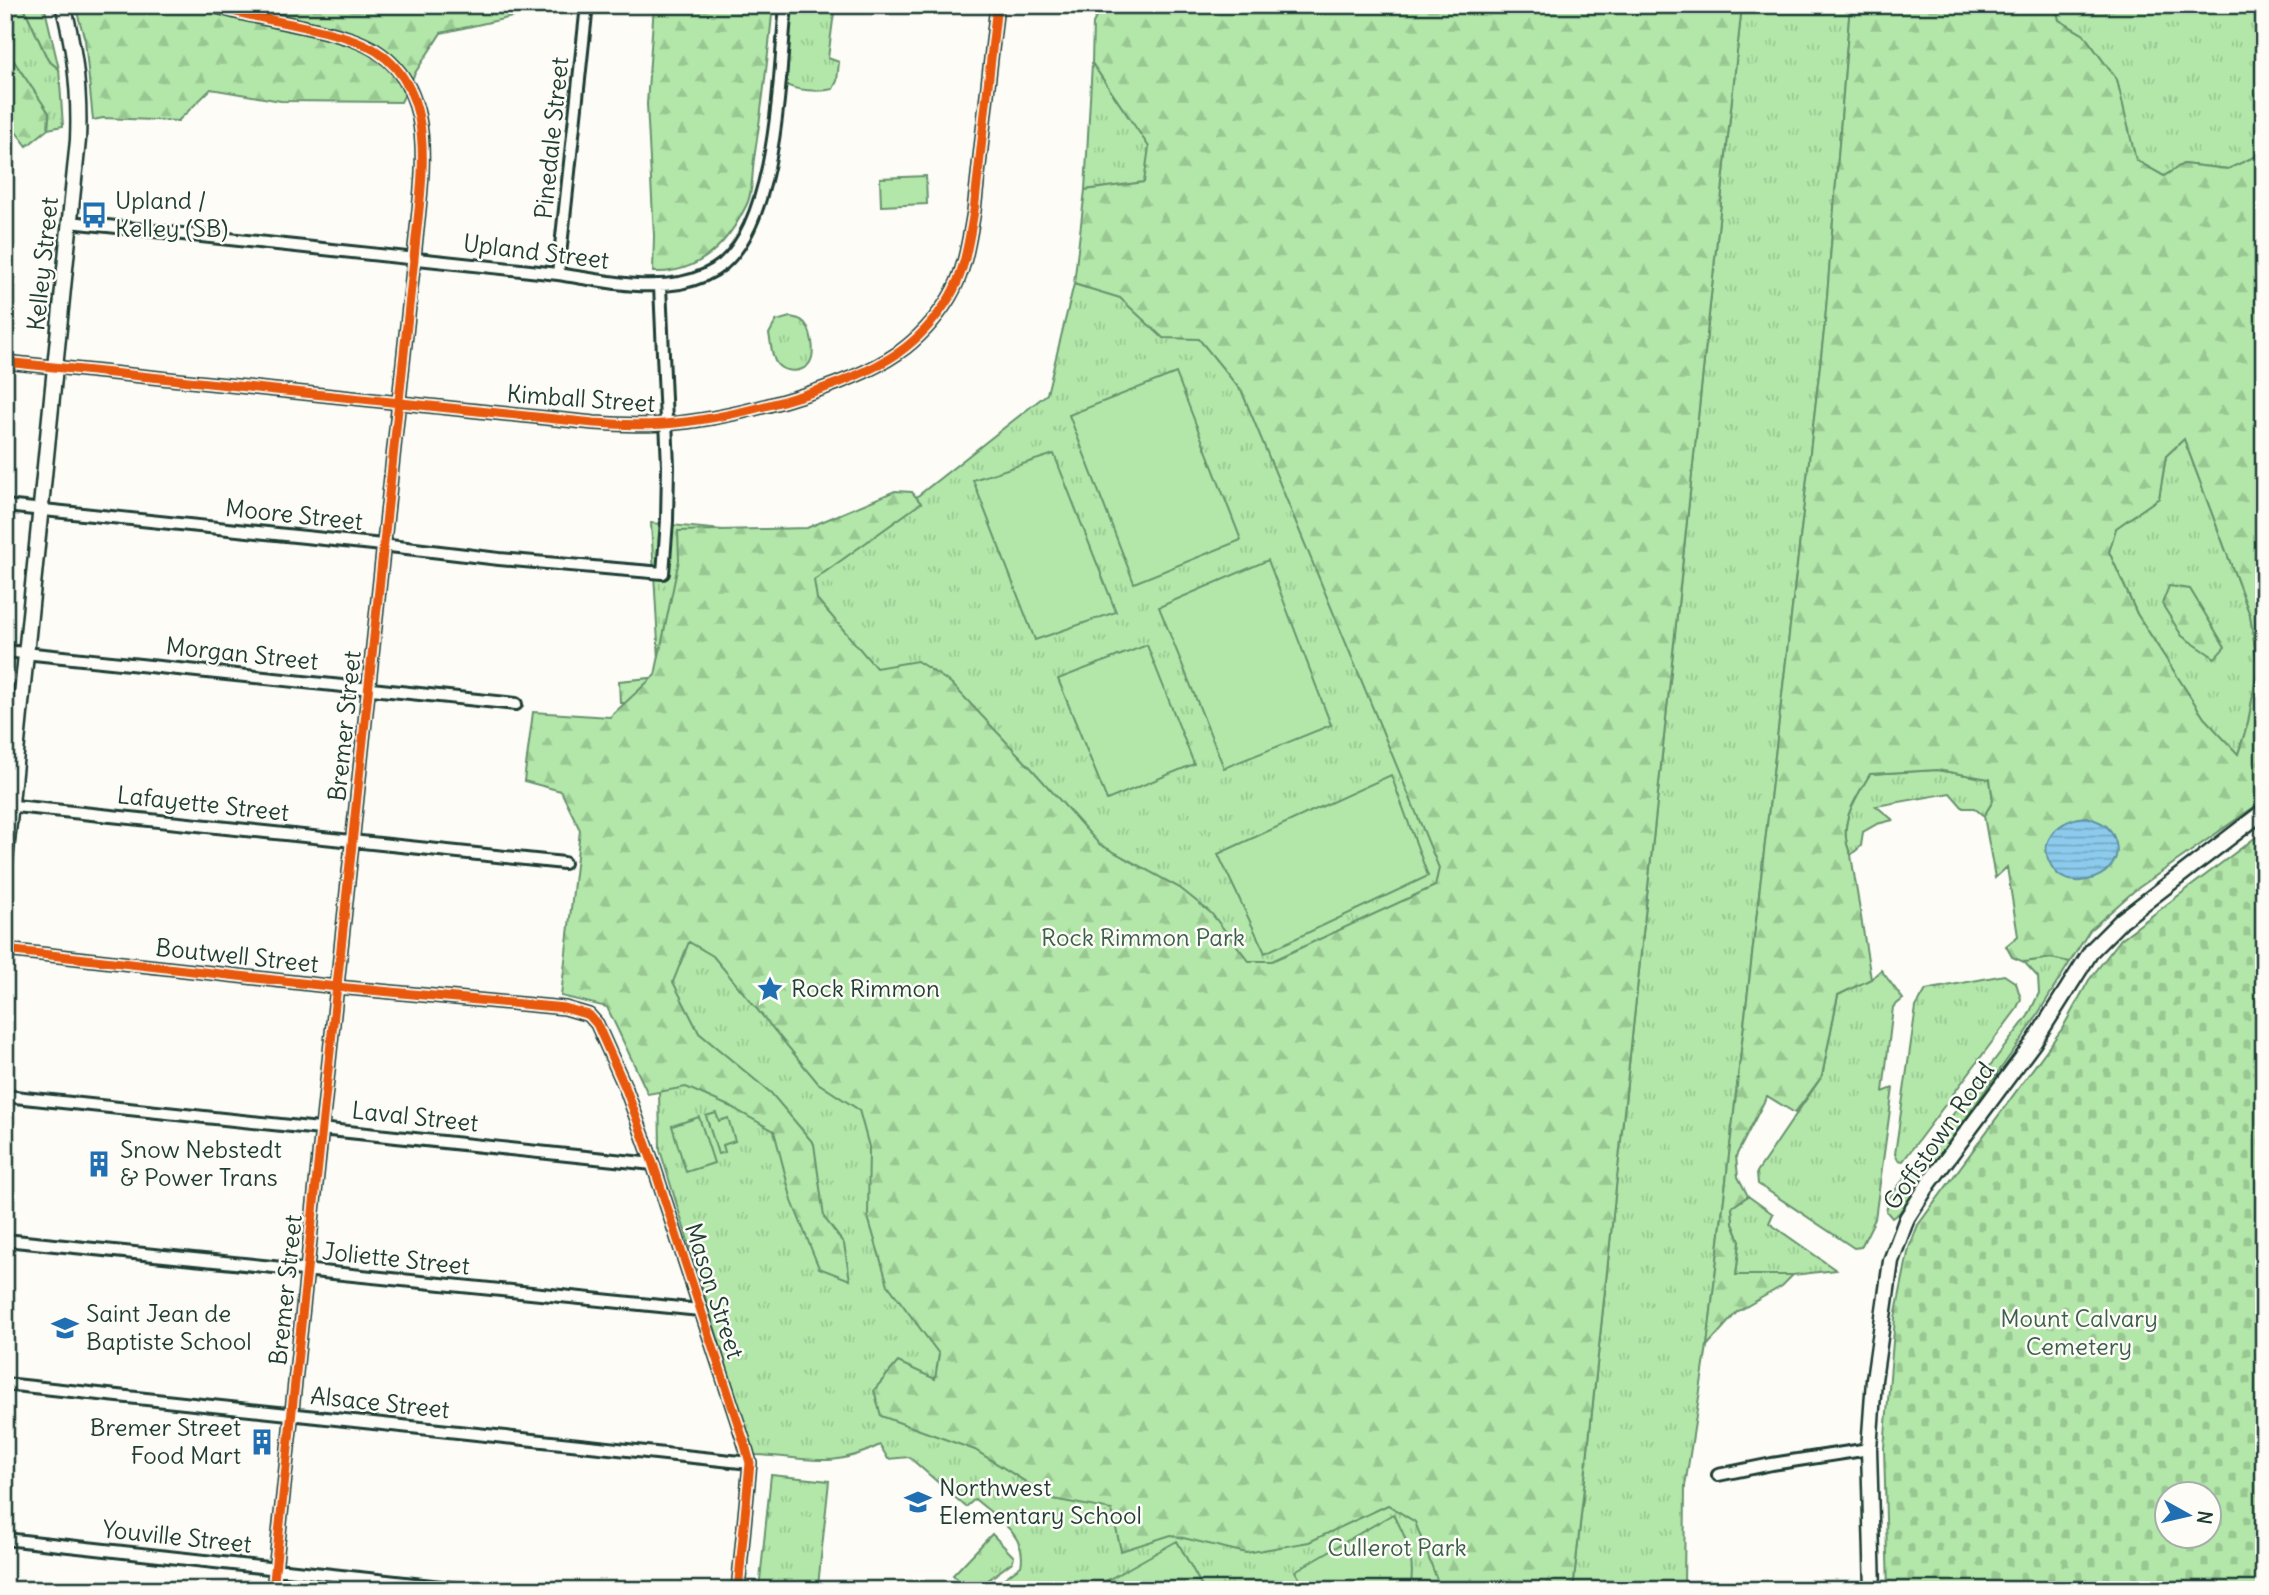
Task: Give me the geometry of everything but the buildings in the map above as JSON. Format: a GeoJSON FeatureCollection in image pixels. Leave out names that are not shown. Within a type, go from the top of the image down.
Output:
{"type":"FeatureCollection","features":[{"type":"Feature","properties":{"kind":"main road","name":"Kelley Street"},"geometry":{"type":"LineString","coordinates":[[5,862],[8,806],[42,510],[79,116],[78,85],[63,5]]}},
{"type":"Feature","properties":{"kind":"main road","name":"Goffstown Road"},"geometry":{"type":"LineString","coordinates":[[1873,1590],[1869,1449],[1876,1359],[1887,1283],[1895,1248],[1907,1217],[2034,1042],[2092,950],[2122,920],[2264,811]]}},
{"type":"Feature","properties":{"kind":"street","name":"Bremer Street"},"geometry":{"type":"LineString","coordinates":[[211,5],[351,39],[377,52],[399,72],[414,98],[422,126],[414,259],[273,1590]]}},
{"type":"Feature","properties":{"kind":"street","name":"Pinedale Street"},"geometry":{"type":"LineString","coordinates":[[558,274],[587,5]]}},
{"type":"Feature","properties":{"kind":"street","name":"Upland Street"},"geometry":{"type":"LineString","coordinates":[[70,222],[558,274],[634,285],[660,286],[681,283],[710,273],[724,263],[750,225],[761,197],[778,93],[786,5]]}},
{"type":"Feature","properties":{"kind":"street","name":"Kimball Street"},"geometry":{"type":"LineString","coordinates":[[5,362],[594,423],[665,424],[715,417],[765,405],[848,378],[900,351],[933,320],[957,283],[969,240],[997,5]]}},
{"type":"Feature","properties":{"kind":"street"},"geometry":{"type":"LineString","coordinates":[[660,286],[665,424]]}},
{"type":"Feature","properties":{"kind":"street","name":"Moore Street"},"geometry":{"type":"LineString","coordinates":[[5,506],[499,559],[663,573],[667,521],[665,424]]}},
{"type":"Feature","properties":{"kind":"street","name":"Morgan Street"},"geometry":{"type":"LineString","coordinates":[[5,651],[516,704]]}},
{"type":"Feature","properties":{"kind":"street","name":"Lafayette Street"},"geometry":{"type":"LineString","coordinates":[[8,806],[564,863]]}},
{"type":"Feature","properties":{"kind":"street","name":"Boutwell Street"},"geometry":{"type":"LineString","coordinates":[[5,950],[337,987],[565,1008],[589,1015]]}},
{"type":"Feature","properties":{"kind":"street","name":"Mason Street"},"geometry":{"type":"LineString","coordinates":[[589,1015],[597,1024],[626,1089],[653,1164],[750,1463],[738,1590]]}},
{"type":"Feature","properties":{"kind":"street","name":"Laval Street"},"geometry":{"type":"LineString","coordinates":[[5,1096],[653,1164]]}},
{"type":"Feature","properties":{"kind":"street","name":"Joliette Street"},"geometry":{"type":"LineString","coordinates":[[5,1240],[700,1310]]}},
{"type":"Feature","properties":{"kind":"street","name":"Alsace Street"},"geometry":{"type":"LineString","coordinates":[[5,1384],[750,1463]]}},
{"type":"Feature","properties":{"kind":"street"},"geometry":{"type":"LineString","coordinates":[[1718,1475],[1869,1449]]}},
{"type":"Feature","properties":{"kind":"street","name":"Youville Street"},"geometry":{"type":"LineString","coordinates":[[5,1539],[469,1590]]}},
{"type":"Feature","properties":{"kind":"green space"},"geometry":{"type":"Polygon","coordinates":[[[5,5],[23,5],[48,60],[59,69],[63,126],[48,129],[49,113],[5,48],[5,5]]]}},
{"type":"Feature","properties":{"kind":"green space"},"geometry":{"type":"Polygon","coordinates":[[[23,5],[44,5],[59,69],[48,60],[23,5]]]}},
{"type":"Feature","properties":{"kind":"green space"},"geometry":{"type":"Polygon","coordinates":[[[75,5],[566,5],[441,33],[415,73],[401,102],[281,101],[211,89],[178,121],[103,118],[93,120],[85,40],[75,5]]]}},
{"type":"Feature","properties":{"kind":"green space"},"geometry":{"type":"Polygon","coordinates":[[[654,5],[773,5],[751,189],[746,206],[730,233],[710,254],[684,268],[653,272],[654,236],[647,104],[654,5]]]}},
{"type":"Feature","properties":{"kind":"green space"},"geometry":{"type":"Polygon","coordinates":[[[791,5],[835,5],[828,58],[839,62],[837,81],[833,89],[808,90],[785,84],[791,5]]]}},
{"type":"Feature","properties":{"kind":"green space","name":"Rock Rimmon Park"},"geometry":{"type":"Polygon","coordinates":[[[1103,5],[1742,5],[1573,1590],[1441,1590],[1415,1522],[1388,1505],[1309,1542],[1246,1553],[1171,1535],[1121,1551],[1112,1510],[1053,1499],[975,1450],[881,1416],[874,1390],[898,1362],[935,1379],[939,1354],[888,1285],[868,1217],[869,1147],[859,1110],[818,1083],[713,956],[689,942],[673,982],[699,1033],[771,1093],[814,1144],[824,1217],[844,1244],[850,1280],[819,1268],[792,1201],[774,1131],[731,1107],[686,1087],[648,1094],[607,1007],[561,996],[580,830],[561,791],[524,781],[533,712],[610,717],[655,675],[679,560],[678,531],[807,528],[895,491],[912,492],[921,503],[814,580],[817,599],[876,668],[917,661],[951,683],[1099,844],[1180,888],[1211,913],[1249,961],[1272,961],[1435,886],[1439,868],[1242,392],[1199,339],[1163,338],[1120,298],[1074,284],[1085,190],[1144,182],[1149,147],[1092,63],[1093,23],[1103,5]]]}},
{"type":"Feature","properties":{"kind":"green space","name":"Rock Rimmon Park"},"geometry":{"type":"Polygon","coordinates":[[[1731,5],[1479,1590],[988,1590],[1021,1566],[1020,1545],[1015,1536],[975,1499],[966,1507],[909,1457],[888,1459],[880,1445],[846,1458],[831,1460],[754,1455],[660,1150],[653,703],[620,703],[619,681],[660,677],[651,523],[858,543],[1047,394],[1074,284],[1087,288],[1115,187],[1085,190],[1092,63],[1132,122],[1731,5]]]}},
{"type":"Feature","properties":{"kind":"green space"},"geometry":{"type":"Polygon","coordinates":[[[1742,5],[1850,5],[1825,322],[1707,1346],[1685,1486],[1684,1590],[1573,1590],[1742,5]]]}},
{"type":"Feature","properties":{"kind":"green space"},"geometry":{"type":"Polygon","coordinates":[[[1850,5],[2055,5],[2059,20],[2084,35],[2117,80],[2136,160],[2164,176],[2183,164],[2228,169],[2264,155],[2264,800],[2134,891],[2090,930],[2070,962],[2051,958],[2024,962],[2012,957],[2006,946],[2018,936],[2007,867],[1995,878],[1984,816],[1993,801],[1990,779],[1937,770],[1870,774],[1849,813],[1846,833],[1871,979],[1838,995],[1822,1076],[1795,1113],[1767,1096],[1736,1156],[1738,1177],[1748,1196],[1732,1207],[1733,1224],[1740,1241],[1736,1275],[1793,1275],[1782,1286],[1737,1312],[1707,1346],[1825,322],[1850,5]],[[2184,439],[2166,456],[2159,498],[2116,528],[2109,552],[2137,614],[2204,718],[2238,754],[2248,723],[2258,667],[2250,615],[2184,439]]]}},
{"type":"Feature","properties":{"kind":"green space"},"geometry":{"type":"Polygon","coordinates":[[[2055,5],[2248,5],[2264,9],[2264,155],[2229,169],[2183,164],[2164,176],[2135,160],[2117,80],[2084,35],[2059,20],[2055,5]]]}},
{"type":"Feature","properties":{"kind":"green space"},"geometry":{"type":"Polygon","coordinates":[[[5,48],[49,113],[48,129],[27,146],[5,118],[5,48]]]}},
{"type":"Feature","properties":{"kind":"green space"},"geometry":{"type":"Polygon","coordinates":[[[926,176],[927,204],[881,206],[880,178],[926,176]]]}},
{"type":"Feature","properties":{"kind":"green space"},"geometry":{"type":"Polygon","coordinates":[[[790,317],[805,323],[812,341],[811,361],[804,368],[795,371],[777,365],[769,334],[776,321],[790,317]]]}},
{"type":"Feature","properties":{"kind":"green space"},"geometry":{"type":"Polygon","coordinates":[[[1176,373],[1241,540],[1134,583],[1069,415],[1176,373]]]}},
{"type":"Feature","properties":{"kind":"green space"},"geometry":{"type":"Polygon","coordinates":[[[2184,439],[2250,615],[2258,667],[2248,723],[2238,755],[2204,718],[2137,614],[2109,552],[2116,528],[2159,498],[2166,456],[2184,439]]]}},
{"type":"Feature","properties":{"kind":"green space"},"geometry":{"type":"Polygon","coordinates":[[[1054,454],[1116,612],[1035,640],[973,480],[1054,454]]]}},
{"type":"Feature","properties":{"kind":"green space"},"geometry":{"type":"Polygon","coordinates":[[[1268,560],[1331,725],[1224,768],[1159,607],[1268,560]]]}},
{"type":"Feature","properties":{"kind":"green space"},"geometry":{"type":"Polygon","coordinates":[[[2169,586],[2190,589],[2225,647],[2215,658],[2182,636],[2162,604],[2169,586]]]}},
{"type":"Feature","properties":{"kind":"green space"},"geometry":{"type":"Polygon","coordinates":[[[1147,645],[1194,764],[1107,800],[1058,679],[1147,645]]]}},
{"type":"Feature","properties":{"kind":"green space"},"geometry":{"type":"Polygon","coordinates":[[[1937,770],[1990,779],[1993,801],[1984,816],[1974,808],[1963,808],[1950,793],[1876,806],[1893,820],[1877,824],[1863,832],[1861,846],[1851,855],[1847,844],[1846,823],[1853,803],[1870,774],[1937,770]]]}},
{"type":"Feature","properties":{"kind":"green space"},"geometry":{"type":"Polygon","coordinates":[[[1391,775],[1428,876],[1265,953],[1218,854],[1391,775]]]}},
{"type":"Feature","properties":{"kind":"green space","name":"Mount Calvary Cemetery"},"geometry":{"type":"Polygon","coordinates":[[[2264,831],[2264,1590],[1888,1590],[1884,1448],[1895,1318],[1909,1248],[1918,1225],[2062,1029],[2089,980],[2121,939],[2264,831]]]}},
{"type":"Feature","properties":{"kind":"green space"},"geometry":{"type":"Polygon","coordinates":[[[2051,958],[2070,962],[2028,1030],[1899,1213],[1892,1218],[1886,1211],[1890,1197],[2028,1016],[2039,993],[2038,977],[2024,962],[2051,958]]]}},
{"type":"Feature","properties":{"kind":"green space"},"geometry":{"type":"Polygon","coordinates":[[[1881,970],[1903,999],[1893,1007],[1883,1092],[1893,1088],[1875,1219],[1861,1247],[1854,1248],[1758,1184],[1757,1172],[1822,1076],[1838,995],[1871,979],[1881,970]]]}},
{"type":"Feature","properties":{"kind":"green space"},"geometry":{"type":"Polygon","coordinates":[[[2004,975],[2016,983],[2021,999],[2016,1010],[1903,1161],[1898,1160],[1895,1154],[1916,1007],[1926,990],[2004,975]]]}},
{"type":"Feature","properties":{"kind":"green space"},"geometry":{"type":"Polygon","coordinates":[[[716,1113],[719,1121],[728,1118],[735,1141],[723,1145],[725,1152],[718,1154],[706,1116],[716,1113]]]}},
{"type":"Feature","properties":{"kind":"green space"},"geometry":{"type":"Polygon","coordinates":[[[699,1117],[714,1163],[686,1172],[672,1126],[699,1117]]]}},
{"type":"Feature","properties":{"kind":"green space"},"geometry":{"type":"Polygon","coordinates":[[[1748,1196],[1773,1214],[1769,1223],[1836,1270],[1793,1275],[1736,1276],[1740,1241],[1733,1224],[1732,1207],[1748,1196]]]}},
{"type":"Feature","properties":{"kind":"green space"},"geometry":{"type":"Polygon","coordinates":[[[771,1475],[829,1481],[818,1586],[814,1590],[759,1590],[771,1475]]]}},
{"type":"Feature","properties":{"kind":"green space","name":"Cullerot Park"},"geometry":{"type":"Polygon","coordinates":[[[1393,1514],[1409,1550],[1412,1570],[1410,1590],[1306,1590],[1295,1571],[1393,1514]]]}},
{"type":"Feature","properties":{"kind":"green space"},"geometry":{"type":"Polygon","coordinates":[[[992,1534],[1014,1557],[1012,1562],[975,1590],[951,1590],[959,1581],[953,1575],[992,1534]]]}},
{"type":"Feature","properties":{"kind":"green space"},"geometry":{"type":"Polygon","coordinates":[[[1177,1541],[1204,1590],[1090,1590],[1177,1541]]]}},
{"type":"Feature","properties":{"kind":"water"},"geometry":{"type":"Polygon","coordinates":[[[2087,817],[2108,827],[2115,840],[2117,852],[2113,863],[2105,872],[2083,881],[2071,880],[2060,876],[2052,867],[2047,848],[2049,840],[2053,832],[2068,821],[2087,817]]]}},
{"type":"Feature","properties":{"kind":"cycle path"},"geometry":{"type":"LineString","coordinates":[[211,5],[334,34],[351,39],[382,55],[403,76],[415,103],[421,132],[420,197],[273,1590]]}},
{"type":"Feature","properties":{"kind":"cycle path"},"geometry":{"type":"LineString","coordinates":[[5,362],[629,425],[664,424],[720,416],[818,390],[848,379],[898,353],[932,321],[944,306],[959,278],[974,211],[997,5]]}},
{"type":"Feature","properties":{"kind":"cycle path"},"geometry":{"type":"LineString","coordinates":[[5,950],[337,987],[565,1008],[589,1015],[597,1024],[626,1089],[653,1164],[750,1463],[738,1590]]}},
{"type":"Feature","properties":{"kind":"place","name":"Upland / Kelley (SB)"},"geometry":{"type":"Point","coordinates":[94,215]}},
{"type":"Feature","properties":{"kind":"place","name":"Rock Rimmon"},"geometry":{"type":"Point","coordinates":[770,989]}},
{"type":"Feature","properties":{"kind":"place","name":"Snow Nebstedt & Power Trans"},"geometry":{"type":"Point","coordinates":[99,1164]}},
{"type":"Feature","properties":{"kind":"place","name":"Saint Jean de Baptiste School"},"geometry":{"type":"Point","coordinates":[65,1328]}},
{"type":"Feature","properties":{"kind":"place","name":"Bremer Street Food Mart"},"geometry":{"type":"Point","coordinates":[262,1442]}},
{"type":"Feature","properties":{"kind":"place","name":"Northwest Elementary School"},"geometry":{"type":"Point","coordinates":[918,1502]}}]}
